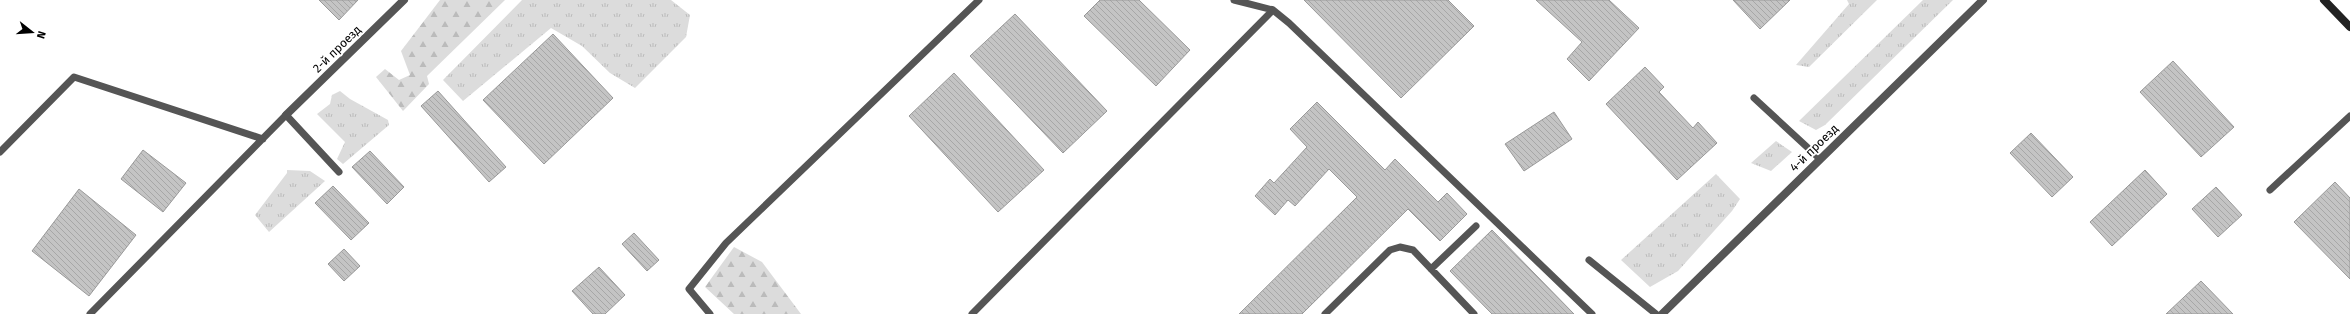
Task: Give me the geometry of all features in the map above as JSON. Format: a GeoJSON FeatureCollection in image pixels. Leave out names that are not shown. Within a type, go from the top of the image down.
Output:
{"type":"FeatureCollection","features":[{"type":"Feature","properties":{"kind":"street","name":"2-й проезд"},"geometry":{"type":"LineString","coordinates":[[286,115],[404,0]]}},
{"type":"Feature","properties":{"kind":"street","name":"4-й проезд"},"geometry":{"type":"LineString","coordinates":[[1662,314],[1982,0]]}},
{"type":"Feature","properties":{"kind":"street"},"geometry":{"type":"LineString","coordinates":[[2327,1],[2350,27]]}},
{"type":"Feature","properties":{"kind":"lane"},"geometry":{"type":"LineString","coordinates":[[710,314],[689,288],[726,243],[979,0]]}},
{"type":"Feature","properties":{"kind":"lane"},"geometry":{"type":"LineString","coordinates":[[1234,0],[1272,10],[1289,23],[1592,314]]}},
{"type":"Feature","properties":{"kind":"lane"},"geometry":{"type":"LineString","coordinates":[[972,314],[1272,10]]}},
{"type":"Feature","properties":{"kind":"lane"},"geometry":{"type":"LineString","coordinates":[[0,152],[74,78],[262,139]]}},
{"type":"Feature","properties":{"kind":"lane"},"geometry":{"type":"LineString","coordinates":[[1754,98],[1820,159]]}},
{"type":"Feature","properties":{"kind":"lane"},"geometry":{"type":"LineString","coordinates":[[90,314],[286,115],[339,172]]}},
{"type":"Feature","properties":{"kind":"lane"},"geometry":{"type":"LineString","coordinates":[[2270,190],[2350,116]]}},
{"type":"Feature","properties":{"kind":"lane"},"geometry":{"type":"LineString","coordinates":[[1431,269],[1476,226]]}},
{"type":"Feature","properties":{"kind":"lane"},"geometry":{"type":"LineString","coordinates":[[1325,314],[1390,250],[1400,247],[1413,250],[1469,312]]}},
{"type":"Feature","properties":{"kind":"lane"},"geometry":{"type":"LineString","coordinates":[[1588,260],[1656,314]]}},
{"type":"Feature","properties":{"kind":"green space"},"geometry":{"type":"Polygon","coordinates":[[[440,0],[505,0],[427,76],[429,84],[403,111],[376,77],[385,69],[399,80],[410,75],[401,51],[440,0]]]}},
{"type":"Feature","properties":{"kind":"green space"},"geometry":{"type":"Polygon","coordinates":[[[522,0],[671,0],[690,15],[686,37],[635,88],[610,73],[582,46],[551,28],[463,101],[443,80],[522,0]]]}},
{"type":"Feature","properties":{"kind":"green space"},"geometry":{"type":"Polygon","coordinates":[[[1847,0],[1877,0],[1809,67],[1796,65],[1849,4],[1847,0]]]}},
{"type":"Feature","properties":{"kind":"green space"},"geometry":{"type":"Polygon","coordinates":[[[1923,0],[1953,0],[1825,125],[1816,130],[1799,121],[1923,0]]]}},
{"type":"Feature","properties":{"kind":"green space"},"geometry":{"type":"Polygon","coordinates":[[[340,91],[350,99],[388,120],[389,125],[343,164],[337,159],[345,142],[317,114],[330,104],[332,95],[340,91]]]}},
{"type":"Feature","properties":{"kind":"green space"},"geometry":{"type":"Polygon","coordinates":[[[1776,141],[1792,152],[1771,171],[1751,163],[1776,141]]]}},
{"type":"Feature","properties":{"kind":"green space"},"geometry":{"type":"Polygon","coordinates":[[[287,170],[310,171],[325,181],[269,232],[255,215],[287,173],[287,170]]]}},
{"type":"Feature","properties":{"kind":"green space"},"geometry":{"type":"Polygon","coordinates":[[[1716,174],[1740,199],[1732,211],[1678,271],[1650,287],[1621,260],[1716,174]]]}},
{"type":"Feature","properties":{"kind":"green space"},"geometry":{"type":"Polygon","coordinates":[[[734,247],[762,262],[801,314],[734,314],[705,287],[734,247]]]}},
{"type":"Feature","properties":{"kind":"building"},"geometry":{"type":"Polygon","coordinates":[[[319,0],[358,0],[339,20],[319,0]]]}},
{"type":"Feature","properties":{"kind":"building"},"geometry":{"type":"Polygon","coordinates":[[[1100,0],[1139,0],[1190,50],[1156,86],[1084,16],[1100,0]]]}},
{"type":"Feature","properties":{"kind":"building"},"geometry":{"type":"Polygon","coordinates":[[[1304,0],[1448,0],[1474,26],[1401,98],[1304,0]]]}},
{"type":"Feature","properties":{"kind":"building"},"geometry":{"type":"Polygon","coordinates":[[[1536,0],[1609,0],[1639,28],[1589,81],[1567,59],[1582,42],[1536,0]]]}},
{"type":"Feature","properties":{"kind":"building"},"geometry":{"type":"Polygon","coordinates":[[[1733,0],[1790,0],[1760,29],[1733,0]]]}},
{"type":"Feature","properties":{"kind":"building"},"geometry":{"type":"Polygon","coordinates":[[[1015,14],[1107,111],[1063,153],[970,56],[1015,14]]]}},
{"type":"Feature","properties":{"kind":"building"},"geometry":{"type":"Polygon","coordinates":[[[553,34],[613,98],[544,164],[483,100],[553,34]]]}},
{"type":"Feature","properties":{"kind":"building"},"geometry":{"type":"Polygon","coordinates":[[[2173,61],[2234,127],[2201,157],[2140,92],[2173,61]]]}},
{"type":"Feature","properties":{"kind":"building"},"geometry":{"type":"Polygon","coordinates":[[[1645,67],[1664,87],[1659,92],[1693,128],[1698,122],[1717,143],[1677,180],[1606,104],[1645,67]]]}},
{"type":"Feature","properties":{"kind":"building"},"geometry":{"type":"Polygon","coordinates":[[[954,73],[1044,170],[998,212],[909,116],[954,73]]]}},
{"type":"Feature","properties":{"kind":"building"},"geometry":{"type":"Polygon","coordinates":[[[438,91],[506,167],[489,182],[421,106],[438,91]]]}},
{"type":"Feature","properties":{"kind":"building"},"geometry":{"type":"Polygon","coordinates":[[[1317,102],[1385,170],[1395,159],[1438,202],[1447,193],[1467,214],[1440,241],[1408,209],[1302,314],[1239,314],[1357,197],[1329,169],[1295,206],[1288,200],[1275,215],[1255,196],[1270,179],[1274,183],[1307,147],[1290,129],[1317,102]]]}},
{"type":"Feature","properties":{"kind":"building"},"geometry":{"type":"Polygon","coordinates":[[[1554,112],[1572,139],[1524,171],[1505,144],[1554,112]]]}},
{"type":"Feature","properties":{"kind":"building"},"geometry":{"type":"Polygon","coordinates":[[[2031,133],[2073,177],[2052,197],[2010,153],[2031,133]]]}},
{"type":"Feature","properties":{"kind":"building"},"geometry":{"type":"Polygon","coordinates":[[[143,150],[186,183],[163,212],[121,179],[143,150]]]}},
{"type":"Feature","properties":{"kind":"building"},"geometry":{"type":"Polygon","coordinates":[[[370,151],[404,187],[387,204],[352,167],[370,151]]]}},
{"type":"Feature","properties":{"kind":"building"},"geometry":{"type":"Polygon","coordinates":[[[2145,170],[2167,194],[2112,246],[2090,222],[2145,170]]]}},
{"type":"Feature","properties":{"kind":"building"},"geometry":{"type":"Polygon","coordinates":[[[2335,182],[2350,198],[2350,279],[2294,222],[2335,182]]]}},
{"type":"Feature","properties":{"kind":"building"},"geometry":{"type":"Polygon","coordinates":[[[333,186],[369,223],[351,240],[315,203],[333,186]]]}},
{"type":"Feature","properties":{"kind":"building"},"geometry":{"type":"Polygon","coordinates":[[[2216,187],[2242,215],[2218,237],[2192,209],[2216,187]]]}},
{"type":"Feature","properties":{"kind":"building"},"geometry":{"type":"Polygon","coordinates":[[[79,189],[136,235],[89,296],[32,251],[79,189]]]}},
{"type":"Feature","properties":{"kind":"building"},"geometry":{"type":"Polygon","coordinates":[[[1492,230],[1574,314],[1492,314],[1450,271],[1492,230]]]}},
{"type":"Feature","properties":{"kind":"building"},"geometry":{"type":"Polygon","coordinates":[[[634,233],[659,260],[647,271],[622,244],[634,233]]]}},
{"type":"Feature","properties":{"kind":"building"},"geometry":{"type":"Polygon","coordinates":[[[344,249],[360,266],[344,281],[328,264],[344,249]]]}},
{"type":"Feature","properties":{"kind":"building"},"geometry":{"type":"Polygon","coordinates":[[[599,267],[625,295],[605,314],[593,314],[572,291],[599,267]]]}},
{"type":"Feature","properties":{"kind":"building"},"geometry":{"type":"Polygon","coordinates":[[[2201,281],[2233,314],[2166,314],[2201,281]]]}}]}
